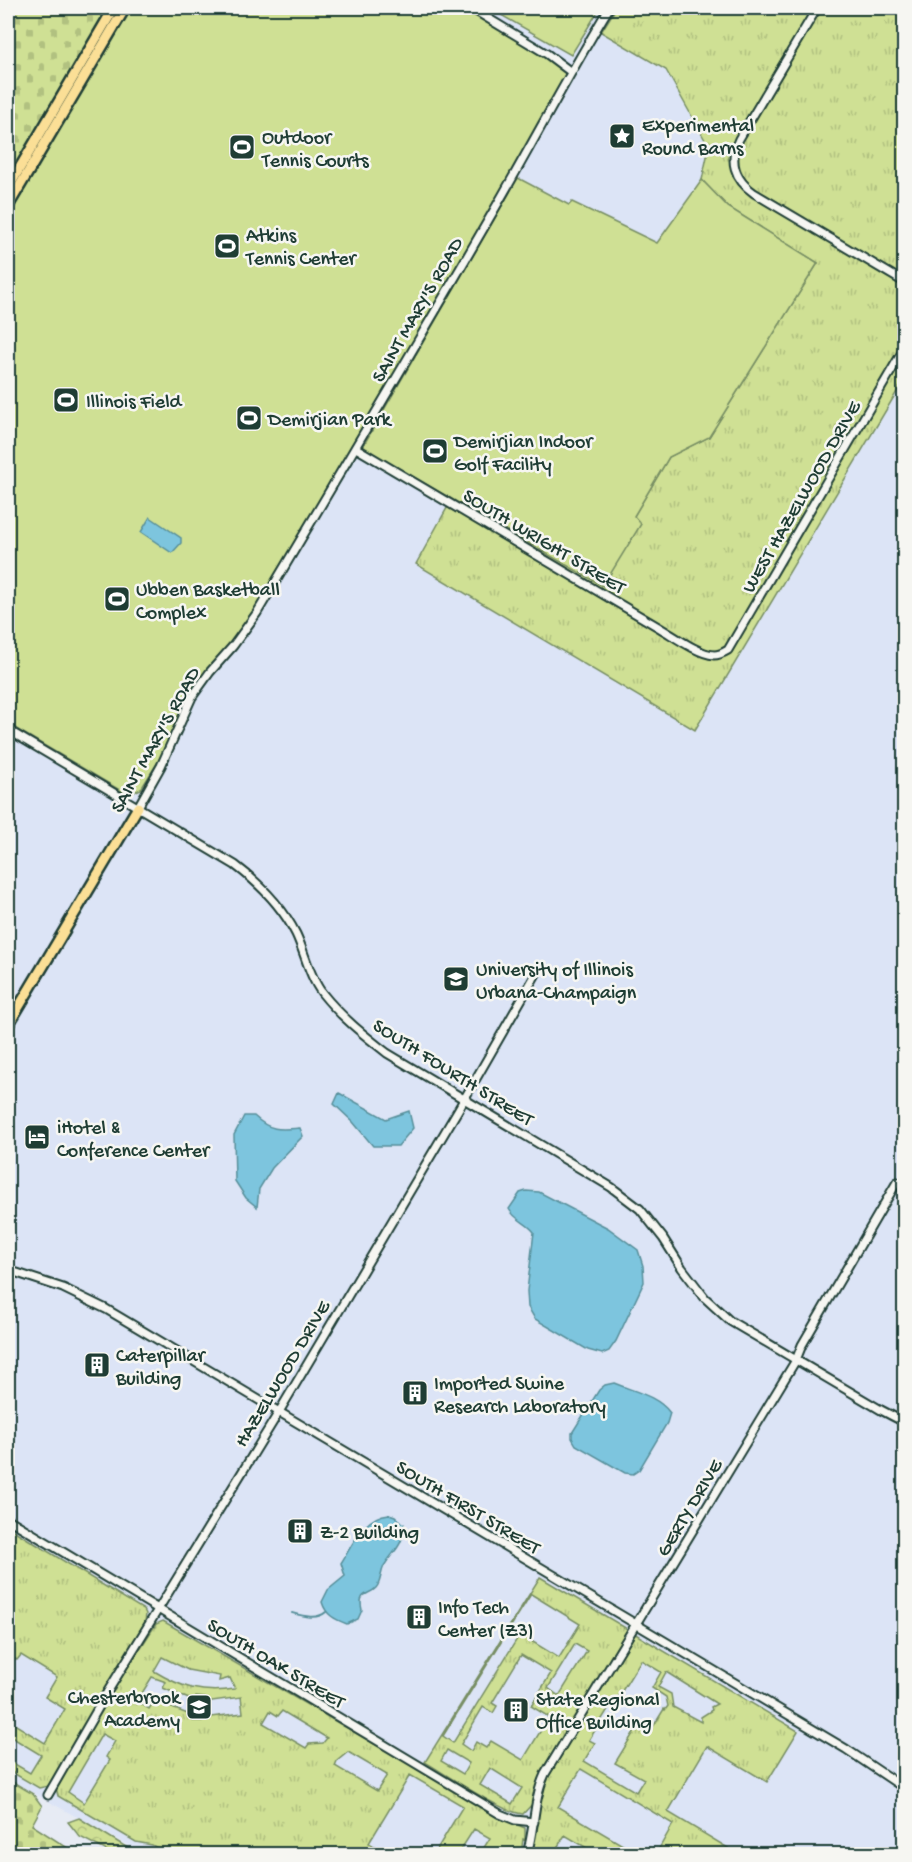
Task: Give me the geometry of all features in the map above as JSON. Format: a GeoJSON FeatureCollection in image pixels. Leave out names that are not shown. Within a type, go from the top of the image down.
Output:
{"type":"FeatureCollection","features":[{"type":"Feature","properties":{"kind":"main road"},"geometry":{"type":"LineString","coordinates":[[8,188],[114,8]]}},
{"type":"Feature","properties":{"kind":"main road"},"geometry":{"type":"LineString","coordinates":[[8,206],[124,8]]}},
{"type":"Feature","properties":{"kind":"main road","name":"SAINT MARY'S ROAD"},"geometry":{"type":"LineString","coordinates":[[8,1025],[138,807]]}},
{"type":"Feature","properties":{"kind":"street"},"geometry":{"type":"LineString","coordinates":[[471,8],[547,54],[571,72]]}},
{"type":"Feature","properties":{"kind":"street","name":"SAINT MARY'S ROAD"},"geometry":{"type":"LineString","coordinates":[[138,807],[164,760],[192,697],[257,613],[356,448],[609,8]]}},
{"type":"Feature","properties":{"kind":"street"},"geometry":{"type":"LineString","coordinates":[[817,8],[739,139],[734,154],[736,171],[744,184],[754,193],[904,282]]}},
{"type":"Feature","properties":{"kind":"street","name":"WEST HAZELWOOD DRIVE"},"geometry":{"type":"LineString","coordinates":[[719,655],[728,650],[742,627],[904,349]]}},
{"type":"Feature","properties":{"kind":"street","name":"SOUTH WRIGHT STREET"},"geometry":{"type":"LineString","coordinates":[[356,448],[660,628],[706,654],[719,655]]}},
{"type":"Feature","properties":{"kind":"street","name":"SOUTH FOURTH STREET"},"geometry":{"type":"LineString","coordinates":[[8,730],[235,865],[251,877],[272,899],[296,933],[308,966],[321,992],[354,1027],[387,1053],[611,1187],[640,1209],[705,1298],[730,1321],[904,1422]]}},
{"type":"Feature","properties":{"kind":"street","name":"HAZELWOOD DRIVE"},"geometry":{"type":"LineString","coordinates":[[48,1795],[108,1691],[279,1412],[540,967]]}},
{"type":"Feature","properties":{"kind":"street","name":"GERTY DRIVE"},"geometry":{"type":"LineString","coordinates":[[526,1854],[534,1822],[538,1791],[545,1774],[796,1360],[802,1345],[897,1182]]}},
{"type":"Feature","properties":{"kind":"street","name":"SOUTH FIRST STREET"},"geometry":{"type":"LineString","coordinates":[[8,1270],[63,1288],[91,1301],[846,1749],[904,1788]]}},
{"type":"Feature","properties":{"kind":"street","name":"SOUTH OAK STREET"},"geometry":{"type":"LineString","coordinates":[[8,1520],[500,1814],[515,1820],[534,1822]]}},
{"type":"Feature","properties":{"kind":"shaded area","name":"University of Illinois Urbana-Champaign"},"geometry":{"type":"Polygon","coordinates":[[[109,8],[904,8],[904,1854],[144,1854],[8,1779],[8,180],[109,8]]]}},
{"type":"Feature","properties":{"kind":"green space"},"geometry":{"type":"Polygon","coordinates":[[[8,8],[109,8],[8,180],[8,8]]]}},
{"type":"Feature","properties":{"kind":"green space"},"geometry":{"type":"Polygon","coordinates":[[[130,8],[465,8],[566,70],[566,74],[483,223],[251,617],[190,693],[161,757],[141,789],[132,793],[123,792],[8,724],[8,215],[130,8]]]}},
{"type":"Feature","properties":{"kind":"green space"},"geometry":{"type":"Polygon","coordinates":[[[489,8],[600,8],[571,55],[489,8]]]}},
{"type":"Feature","properties":{"kind":"green space"},"geometry":{"type":"Polygon","coordinates":[[[616,8],[904,8],[904,380],[695,730],[416,564],[452,499],[634,516],[669,457],[709,437],[818,263],[728,207],[702,180],[709,147],[666,70],[601,32],[616,8]]]}},
{"type":"Feature","properties":{"kind":"green space"},"geometry":{"type":"Polygon","coordinates":[[[518,178],[569,205],[572,202],[657,243],[702,180],[728,207],[818,263],[709,437],[669,457],[634,516],[641,524],[603,586],[363,446],[518,178]]]}},
{"type":"Feature","properties":{"kind":"green space"},"geometry":{"type":"Polygon","coordinates":[[[8,1527],[144,1610],[146,1614],[145,1622],[51,1784],[39,1788],[8,1770],[8,1760],[30,1773],[41,1755],[8,1735],[8,1720],[45,1743],[65,1709],[45,1697],[57,1677],[21,1655],[17,1660],[8,1655],[8,1527]]]}},
{"type":"Feature","properties":{"kind":"green space"},"geometry":{"type":"Polygon","coordinates":[[[540,1577],[798,1731],[767,1782],[707,1746],[668,1812],[738,1854],[656,1854],[673,1824],[581,1769],[558,1807],[638,1854],[597,1854],[565,1835],[553,1854],[531,1854],[538,1827],[536,1800],[523,1814],[513,1812],[488,1800],[425,1762],[540,1577]],[[531,1594],[443,1736],[453,1743],[520,1634],[559,1658],[580,1624],[531,1594]],[[575,1644],[548,1688],[559,1696],[587,1651],[575,1644]],[[521,1655],[492,1703],[497,1706],[493,1713],[483,1707],[461,1744],[471,1751],[476,1742],[486,1748],[491,1741],[523,1760],[549,1717],[531,1706],[551,1673],[521,1655]],[[641,1660],[617,1699],[622,1702],[617,1710],[610,1706],[589,1740],[595,1743],[584,1761],[636,1792],[644,1779],[615,1763],[639,1724],[644,1727],[653,1727],[668,1706],[666,1697],[652,1688],[661,1672],[641,1660]],[[666,1672],[658,1687],[671,1694],[673,1707],[701,1722],[701,1717],[717,1704],[666,1672]],[[447,1750],[441,1761],[463,1774],[469,1763],[447,1750]],[[490,1768],[480,1785],[512,1804],[522,1788],[490,1768]]]}},
{"type":"Feature","properties":{"kind":"green space"},"geometry":{"type":"Polygon","coordinates":[[[163,1621],[505,1820],[525,1828],[525,1840],[523,1839],[521,1854],[502,1854],[493,1850],[490,1854],[480,1854],[490,1838],[474,1829],[458,1854],[434,1854],[463,1806],[410,1775],[369,1843],[387,1854],[167,1854],[152,1845],[136,1842],[58,1796],[56,1788],[101,1709],[156,1624],[163,1621]],[[162,1657],[154,1671],[174,1682],[202,1690],[235,1689],[230,1678],[219,1681],[220,1676],[188,1670],[162,1657]],[[152,1677],[137,1701],[149,1709],[154,1701],[193,1716],[193,1721],[243,1713],[241,1697],[205,1702],[205,1698],[196,1697],[196,1702],[163,1688],[166,1682],[152,1677]],[[270,1711],[263,1723],[306,1748],[309,1744],[323,1743],[327,1738],[282,1711],[278,1716],[270,1711]],[[102,1734],[68,1792],[84,1803],[110,1760],[106,1757],[115,1741],[102,1734]],[[348,1752],[337,1761],[335,1766],[377,1791],[387,1775],[348,1752]]]}},
{"type":"Feature","properties":{"kind":"green space"},"geometry":{"type":"Polygon","coordinates":[[[8,1779],[33,1794],[42,1806],[32,1825],[77,1854],[8,1854],[8,1779]]]}},
{"type":"Feature","properties":{"kind":"green space"},"geometry":{"type":"Polygon","coordinates":[[[79,1818],[139,1854],[113,1854],[80,1837],[68,1822],[79,1818]]]}},
{"type":"Feature","properties":{"kind":"water"},"geometry":{"type":"Polygon","coordinates":[[[150,517],[181,538],[181,543],[172,553],[141,532],[150,517]]]}},
{"type":"Feature","properties":{"kind":"water"},"geometry":{"type":"Polygon","coordinates":[[[339,1093],[386,1119],[409,1111],[413,1128],[398,1146],[373,1146],[334,1104],[339,1093]]]}},
{"type":"Feature","properties":{"kind":"water"},"geometry":{"type":"Polygon","coordinates":[[[244,1116],[254,1116],[270,1127],[300,1128],[303,1136],[272,1168],[259,1189],[257,1207],[246,1198],[235,1181],[234,1135],[244,1116]]]}},
{"type":"Feature","properties":{"kind":"water"},"geometry":{"type":"Polygon","coordinates":[[[539,1192],[608,1228],[638,1250],[643,1266],[644,1282],[609,1351],[602,1354],[588,1350],[535,1319],[528,1307],[527,1291],[534,1232],[509,1209],[520,1193],[539,1192]]]}},
{"type":"Feature","properties":{"kind":"water"},"geometry":{"type":"Polygon","coordinates":[[[614,1383],[652,1398],[670,1413],[667,1423],[639,1470],[633,1474],[625,1473],[576,1445],[572,1438],[572,1433],[599,1390],[605,1385],[614,1383]]]}},
{"type":"Feature","properties":{"kind":"water"},"geometry":{"type":"Polygon","coordinates":[[[389,1514],[404,1524],[400,1543],[384,1566],[378,1585],[363,1596],[362,1610],[358,1619],[347,1624],[331,1616],[322,1602],[328,1590],[345,1576],[341,1563],[360,1532],[373,1520],[389,1514]]]}},
{"type":"Feature","properties":{"kind":"waterway"},"geometry":{"type":"LineString","coordinates":[[292,1613],[314,1617],[326,1612]]}},
{"type":"Feature","properties":{"kind":"place","name":"Experimental Round Barns"},"geometry":{"type":"Point","coordinates":[622,136]}},
{"type":"Feature","properties":{"kind":"place","name":"Outdoor Tennis Courts"},"geometry":{"type":"Point","coordinates":[242,147]}},
{"type":"Feature","properties":{"kind":"place","name":"Atkins Tennis Center"},"geometry":{"type":"Point","coordinates":[227,246]}},
{"type":"Feature","properties":{"kind":"place","name":"Illinois Field"},"geometry":{"type":"Point","coordinates":[66,400]}},
{"type":"Feature","properties":{"kind":"place","name":"Demirjian Park"},"geometry":{"type":"Point","coordinates":[249,418]}},
{"type":"Feature","properties":{"kind":"place","name":"Demirjian Indoor Golf Facility"},"geometry":{"type":"Point","coordinates":[435,451]}},
{"type":"Feature","properties":{"kind":"place","name":"Ubben Basketball Complex"},"geometry":{"type":"Point","coordinates":[117,599]}},
{"type":"Feature","properties":{"kind":"place","name":"University of Illinois Urbana-Champaign"},"geometry":{"type":"Point","coordinates":[456,979]}},
{"type":"Feature","properties":{"kind":"place","name":"iHotel & Conference Center"},"geometry":{"type":"Point","coordinates":[37,1137]}},
{"type":"Feature","properties":{"kind":"place","name":"Caterpillar Building"},"geometry":{"type":"Point","coordinates":[97,1365]}},
{"type":"Feature","properties":{"kind":"place","name":"Imported Swine Research Laboratory"},"geometry":{"type":"Point","coordinates":[415,1393]}},
{"type":"Feature","properties":{"kind":"place","name":"Z-2 Building"},"geometry":{"type":"Point","coordinates":[300,1531]}},
{"type":"Feature","properties":{"kind":"place","name":"Info Tech Center (Z3)"},"geometry":{"type":"Point","coordinates":[419,1617]}},
{"type":"Feature","properties":{"kind":"place","name":"Chesterbrook Academy"},"geometry":{"type":"Point","coordinates":[199,1707]}},
{"type":"Feature","properties":{"kind":"place","name":"State Regional Office Building"},"geometry":{"type":"Point","coordinates":[516,1710]}}]}
